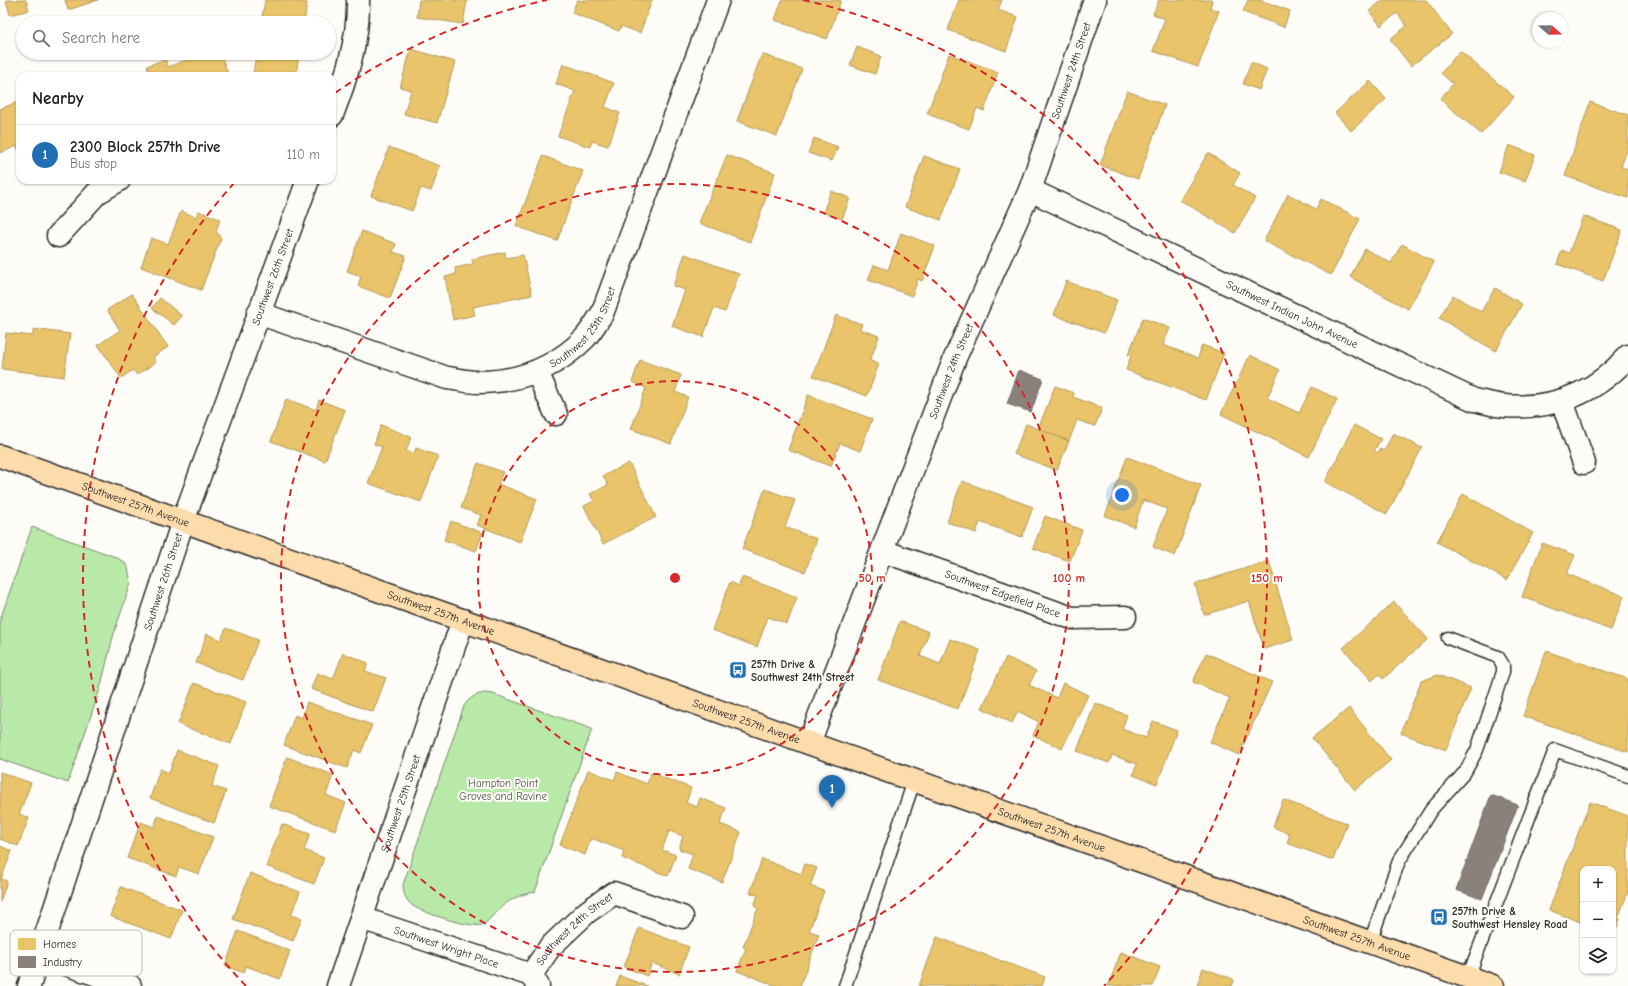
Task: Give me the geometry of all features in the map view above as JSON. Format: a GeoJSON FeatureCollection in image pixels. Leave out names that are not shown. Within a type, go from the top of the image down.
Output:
{"type":"FeatureCollection","features":[{"type":"Feature","properties":{"kind":"main road","name":"Southwest 257th Avenue"},"geometry":{"type":"LineString","coordinates":[[0,456],[1493,986]]}},
{"type":"Feature","properties":{"kind":"street"},"geometry":{"type":"LineString","coordinates":[[336,104],[344,82],[354,42],[358,0]]}},
{"type":"Feature","properties":{"kind":"street","name":"Southwest 25th Street"},"geometry":{"type":"LineString","coordinates":[[258,313],[447,378],[477,382],[507,380],[537,372],[563,358],[585,338],[602,314],[718,0]]}},
{"type":"Feature","properties":{"kind":"street","name":"Southwest 24th Street"},"geometry":{"type":"LineString","coordinates":[[809,743],[955,358],[1030,190],[1095,0]]}},
{"type":"Feature","properties":{"kind":"street"},"geometry":{"type":"LineString","coordinates":[[58,236],[97,193],[112,184]]}},
{"type":"Feature","properties":{"kind":"street","name":"Southwest 26th Street"},"geometry":{"type":"LineString","coordinates":[[47,930],[183,521],[306,184]]}},
{"type":"Feature","properties":{"kind":"street","name":"Southwest Indian John Avenue"},"geometry":{"type":"LineString","coordinates":[[1030,190],[1474,400],[1504,406],[1533,407],[1562,401],[1590,389],[1615,372],[1628,356]]}},
{"type":"Feature","properties":{"kind":"street"},"geometry":{"type":"LineString","coordinates":[[537,372],[556,414]]}},
{"type":"Feature","properties":{"kind":"street"},"geometry":{"type":"LineString","coordinates":[[1562,401],[1584,463]]}},
{"type":"Feature","properties":{"kind":"street","name":"Southwest Edgefield Place"},"geometry":{"type":"LineString","coordinates":[[883,551],[1072,618],[1126,617]]}},
{"type":"Feature","properties":{"kind":"street","name":"Southwest 25th Street"},"geometry":{"type":"LineString","coordinates":[[338,986],[463,620]]}},
{"type":"Feature","properties":{"kind":"street","name":"Southwest 24th Street"},"geometry":{"type":"LineString","coordinates":[[535,980],[550,947],[587,912],[614,893],[682,917]]}},
{"type":"Feature","properties":{"kind":"street","name":"Southwest Wright Place"},"geometry":{"type":"LineString","coordinates":[[361,918],[535,980]]}},
{"type":"Feature","properties":{"kind":"street","name":"Southwest 26th Street"},"geometry":{"type":"LineString","coordinates":[[29,986],[32,976]]}},
{"type":"Feature","properties":{"kind":"street"},"geometry":{"type":"LineString","coordinates":[[101,976],[130,986]]}},
{"type":"Feature","properties":{"kind":"lane"},"geometry":{"type":"LineString","coordinates":[[1370,942],[1399,861],[1431,810],[1465,772],[1477,750],[1503,672],[1503,665],[1498,657],[1448,638]]}},
{"type":"Feature","properties":{"kind":"lane"},"geometry":{"type":"LineString","coordinates":[[1468,977],[1555,750],[1628,776]]}},
{"type":"Feature","properties":{"kind":"lane"},"geometry":{"type":"LineString","coordinates":[[845,986],[914,781]]}},
{"type":"Feature","properties":{"kind":"green space"},"geometry":{"type":"Polygon","coordinates":[[[32,527],[116,557],[125,563],[128,568],[131,583],[114,633],[100,689],[68,783],[0,759],[0,620],[32,527]]]}},
{"type":"Feature","properties":{"kind":"green space","name":"Hampton Point Groves and Ravine"},"geometry":{"type":"Polygon","coordinates":[[[485,693],[493,694],[592,729],[535,892],[524,894],[510,901],[501,907],[486,922],[481,925],[476,925],[447,919],[418,909],[408,902],[405,897],[403,885],[464,706],[473,697],[485,693]]]}},
{"type":"Feature","properties":{"kind":"building: Homes"},"geometry":{"type":"Polygon","coordinates":[[[6,0],[26,0],[29,10],[10,15],[6,0]]]}},
{"type":"Feature","properties":{"kind":"building: Homes"},"geometry":{"type":"Polygon","coordinates":[[[65,0],[98,0],[68,10],[65,0]]]}},
{"type":"Feature","properties":{"kind":"building: Homes"},"geometry":{"type":"Polygon","coordinates":[[[265,0],[284,0],[307,3],[305,16],[262,16],[265,0]]]}},
{"type":"Feature","properties":{"kind":"building: Homes"},"geometry":{"type":"Polygon","coordinates":[[[419,0],[467,0],[463,24],[417,17],[419,0]]]}},
{"type":"Feature","properties":{"kind":"building: Homes"},"geometry":{"type":"Polygon","coordinates":[[[577,0],[652,0],[640,33],[621,26],[619,31],[572,13],[577,0]]]}},
{"type":"Feature","properties":{"kind":"building: Homes"},"geometry":{"type":"Polygon","coordinates":[[[782,0],[841,0],[827,39],[775,20],[782,0]]]}},
{"type":"Feature","properties":{"kind":"building: Homes"},"geometry":{"type":"Polygon","coordinates":[[[959,0],[1002,0],[998,10],[1018,17],[1006,51],[948,30],[959,0]]]}},
{"type":"Feature","properties":{"kind":"building: Homes"},"geometry":{"type":"Polygon","coordinates":[[[1159,0],[1212,0],[1210,8],[1219,11],[1198,67],[1153,51],[1165,19],[1153,14],[1159,0]]]}},
{"type":"Feature","properties":{"kind":"building: Homes"},"geometry":{"type":"Polygon","coordinates":[[[1248,0],[1260,0],[1290,11],[1284,27],[1243,12],[1248,0]]]}},
{"type":"Feature","properties":{"kind":"building: Homes"},"geometry":{"type":"Polygon","coordinates":[[[1383,0],[1426,0],[1452,34],[1411,66],[1390,39],[1407,26],[1397,13],[1381,26],[1369,11],[1383,0]]]}},
{"type":"Feature","properties":{"kind":"building: Homes"},"geometry":{"type":"Polygon","coordinates":[[[857,47],[881,56],[875,74],[850,65],[857,47]]]}},
{"type":"Feature","properties":{"kind":"building: Homes"},"geometry":{"type":"Polygon","coordinates":[[[411,49],[455,62],[437,123],[404,114],[411,90],[400,87],[411,49]]]}},
{"type":"Feature","properties":{"kind":"building: Homes"},"geometry":{"type":"Polygon","coordinates":[[[1460,51],[1514,97],[1481,134],[1440,99],[1453,84],[1441,73],[1460,51]]]}},
{"type":"Feature","properties":{"kind":"building: Homes"},"geometry":{"type":"Polygon","coordinates":[[[762,54],[802,69],[777,136],[737,121],[762,54]]]}},
{"type":"Feature","properties":{"kind":"building: Homes"},"geometry":{"type":"Polygon","coordinates":[[[949,54],[998,72],[984,111],[977,108],[969,129],[927,114],[949,54]]]}},
{"type":"Feature","properties":{"kind":"building: Homes"},"geometry":{"type":"Polygon","coordinates":[[[165,60],[168,67],[186,60],[223,60],[227,72],[149,72],[147,66],[165,60]]]}},
{"type":"Feature","properties":{"kind":"building: Homes"},"geometry":{"type":"Polygon","coordinates":[[[255,60],[298,60],[297,72],[254,72],[255,60]]]}},
{"type":"Feature","properties":{"kind":"building: Homes"},"geometry":{"type":"Polygon","coordinates":[[[1251,62],[1267,69],[1259,90],[1243,84],[1251,62]]]}},
{"type":"Feature","properties":{"kind":"building: Homes"},"geometry":{"type":"Polygon","coordinates":[[[563,64],[614,83],[605,107],[620,113],[608,146],[592,141],[590,147],[558,136],[575,91],[556,84],[563,64]]]}},
{"type":"Feature","properties":{"kind":"building: Homes"},"geometry":{"type":"Polygon","coordinates":[[[1370,81],[1386,99],[1351,131],[1335,113],[1370,81]]]}},
{"type":"Feature","properties":{"kind":"building: Homes"},"geometry":{"type":"Polygon","coordinates":[[[1127,91],[1165,105],[1138,179],[1100,165],[1127,91]]]}},
{"type":"Feature","properties":{"kind":"building: Homes"},"geometry":{"type":"Polygon","coordinates":[[[1590,102],[1628,115],[1628,147],[1621,167],[1628,169],[1628,198],[1565,176],[1590,102]]]}},
{"type":"Feature","properties":{"kind":"building: Homes"},"geometry":{"type":"Polygon","coordinates":[[[16,103],[16,146],[0,153],[0,109],[16,103]]]}},
{"type":"Feature","properties":{"kind":"building: Homes"},"geometry":{"type":"Polygon","coordinates":[[[814,138],[838,147],[832,161],[808,153],[814,138]]]}},
{"type":"Feature","properties":{"kind":"building: Homes"},"geometry":{"type":"Polygon","coordinates":[[[1509,145],[1535,155],[1525,181],[1499,172],[1509,145]]]}},
{"type":"Feature","properties":{"kind":"building: Homes"},"geometry":{"type":"Polygon","coordinates":[[[389,147],[440,166],[431,191],[421,188],[412,211],[371,196],[389,147]]]}},
{"type":"Feature","properties":{"kind":"building: Homes"},"geometry":{"type":"Polygon","coordinates":[[[1208,153],[1240,173],[1233,185],[1255,198],[1235,233],[1180,200],[1208,153]]]}},
{"type":"Feature","properties":{"kind":"building: Homes"},"geometry":{"type":"Polygon","coordinates":[[[727,155],[775,173],[750,242],[699,223],[727,155]]]}},
{"type":"Feature","properties":{"kind":"building: Homes"},"geometry":{"type":"Polygon","coordinates":[[[543,156],[583,171],[557,241],[516,226],[543,156]]]}},
{"type":"Feature","properties":{"kind":"building: Homes"},"geometry":{"type":"Polygon","coordinates":[[[924,156],[960,169],[941,220],[905,207],[924,156]]]}},
{"type":"Feature","properties":{"kind":"building: Homes"},"geometry":{"type":"Polygon","coordinates":[[[831,191],[850,198],[842,219],[823,212],[831,191]]]}},
{"type":"Feature","properties":{"kind":"building: Homes"},"geometry":{"type":"Polygon","coordinates":[[[1288,194],[1316,209],[1321,199],[1360,219],[1331,275],[1264,241],[1288,194]]]}},
{"type":"Feature","properties":{"kind":"building: Homes"},"geometry":{"type":"Polygon","coordinates":[[[181,211],[196,217],[198,211],[220,219],[216,231],[221,238],[201,290],[141,267],[151,238],[168,244],[181,211]]]}},
{"type":"Feature","properties":{"kind":"building: Homes"},"geometry":{"type":"Polygon","coordinates":[[[1583,216],[1622,230],[1603,281],[1557,264],[1562,250],[1569,253],[1583,216]]]}},
{"type":"Feature","properties":{"kind":"building: Homes"},"geometry":{"type":"Polygon","coordinates":[[[362,231],[396,244],[393,252],[406,256],[390,298],[358,286],[361,276],[347,271],[362,231]]]}},
{"type":"Feature","properties":{"kind":"building: Homes"},"geometry":{"type":"Polygon","coordinates":[[[901,233],[935,246],[922,281],[918,279],[912,296],[868,280],[874,265],[888,270],[901,233]]]}},
{"type":"Feature","properties":{"kind":"building: Homes"},"geometry":{"type":"Polygon","coordinates":[[[1402,244],[1434,262],[1408,309],[1350,277],[1365,249],[1391,263],[1402,244]]]}},
{"type":"Feature","properties":{"kind":"building: Homes"},"geometry":{"type":"Polygon","coordinates":[[[505,252],[506,258],[523,255],[532,295],[473,307],[475,315],[453,320],[445,277],[456,274],[455,268],[473,264],[472,259],[505,252]]]}},
{"type":"Feature","properties":{"kind":"building: Homes"},"geometry":{"type":"Polygon","coordinates":[[[685,254],[739,274],[725,312],[714,308],[703,337],[672,326],[685,290],[673,286],[685,254]]]}},
{"type":"Feature","properties":{"kind":"building: Homes"},"geometry":{"type":"Polygon","coordinates":[[[1066,281],[1117,300],[1104,333],[1054,315],[1066,281]]]}},
{"type":"Feature","properties":{"kind":"building: Homes"},"geometry":{"type":"Polygon","coordinates":[[[1495,288],[1522,304],[1496,351],[1439,318],[1453,295],[1481,312],[1495,288]]]}},
{"type":"Feature","properties":{"kind":"building: Homes"},"geometry":{"type":"Polygon","coordinates":[[[132,294],[168,347],[153,357],[156,362],[137,375],[133,370],[121,378],[98,345],[120,330],[107,310],[132,294]]]}},
{"type":"Feature","properties":{"kind":"building: Homes"},"geometry":{"type":"Polygon","coordinates":[[[160,298],[182,316],[174,325],[152,308],[160,298]]]}},
{"type":"Feature","properties":{"kind":"building: Homes"},"geometry":{"type":"Polygon","coordinates":[[[836,315],[862,324],[860,329],[879,336],[870,361],[879,364],[867,396],[813,376],[836,315]]]}},
{"type":"Feature","properties":{"kind":"building: Homes"},"geometry":{"type":"Polygon","coordinates":[[[1143,318],[1170,328],[1163,345],[1198,358],[1202,345],[1224,353],[1206,400],[1126,370],[1131,356],[1128,355],[1143,318]]]}},
{"type":"Feature","properties":{"kind":"building: Homes"},"geometry":{"type":"Polygon","coordinates":[[[33,329],[70,334],[64,377],[2,369],[6,333],[33,336],[33,329]]]}},
{"type":"Feature","properties":{"kind":"building: Homes"},"geometry":{"type":"Polygon","coordinates":[[[1250,355],[1280,370],[1267,398],[1299,413],[1312,387],[1337,399],[1309,457],[1221,414],[1250,355]]]}},
{"type":"Feature","properties":{"kind":"building: Homes"},"geometry":{"type":"Polygon","coordinates":[[[640,360],[681,375],[675,392],[688,397],[671,444],[631,429],[646,388],[632,382],[640,360]]]}},
{"type":"Feature","properties":{"kind":"building: Homes"},"geometry":{"type":"Polygon","coordinates":[[[1055,386],[1074,393],[1073,397],[1102,408],[1095,426],[1077,420],[1069,441],[1038,429],[1055,386]]]}},
{"type":"Feature","properties":{"kind":"building: Homes"},"geometry":{"type":"Polygon","coordinates":[[[808,395],[872,419],[860,451],[840,443],[831,466],[788,450],[808,395]]]}},
{"type":"Feature","properties":{"kind":"building: Homes"},"geometry":{"type":"Polygon","coordinates":[[[286,399],[316,410],[319,400],[345,410],[325,461],[271,441],[286,399]]]}},
{"type":"Feature","properties":{"kind":"building: Homes"},"geometry":{"type":"Polygon","coordinates":[[[1026,424],[1069,441],[1057,470],[1014,454],[1026,424]]]}},
{"type":"Feature","properties":{"kind":"building: Homes"},"geometry":{"type":"Polygon","coordinates":[[[381,425],[411,437],[406,451],[414,454],[416,448],[438,456],[421,502],[368,483],[382,447],[374,444],[381,425]]]}},
{"type":"Feature","properties":{"kind":"building: Homes"},"geometry":{"type":"Polygon","coordinates":[[[1354,425],[1381,439],[1374,451],[1378,453],[1380,449],[1384,451],[1393,433],[1422,448],[1387,514],[1325,482],[1354,425]]]}},
{"type":"Feature","properties":{"kind":"building: Homes"},"geometry":{"type":"Polygon","coordinates":[[[1127,457],[1201,485],[1175,556],[1153,547],[1167,509],[1143,500],[1134,527],[1105,516],[1127,457]]]}},
{"type":"Feature","properties":{"kind":"building: Homes"},"geometry":{"type":"Polygon","coordinates":[[[478,463],[503,472],[498,484],[537,499],[520,542],[477,525],[481,515],[461,508],[478,463]]]}},
{"type":"Feature","properties":{"kind":"building: Homes"},"geometry":{"type":"Polygon","coordinates":[[[629,463],[656,517],[603,544],[584,506],[594,501],[590,494],[608,485],[603,476],[629,463]]]}},
{"type":"Feature","properties":{"kind":"building: Homes"},"geometry":{"type":"Polygon","coordinates":[[[962,481],[1033,507],[1022,537],[980,522],[976,533],[947,522],[962,481]]]}},
{"type":"Feature","properties":{"kind":"building: Homes"},"geometry":{"type":"Polygon","coordinates":[[[765,489],[795,500],[785,527],[817,539],[805,572],[742,549],[765,489]]]}},
{"type":"Feature","properties":{"kind":"building: Homes"},"geometry":{"type":"Polygon","coordinates":[[[1463,494],[1533,533],[1507,580],[1437,542],[1463,494]]]}},
{"type":"Feature","properties":{"kind":"building: Homes"},"geometry":{"type":"Polygon","coordinates":[[[1045,516],[1082,530],[1070,561],[1033,548],[1045,516]]]}},
{"type":"Feature","properties":{"kind":"building: Homes"},"geometry":{"type":"Polygon","coordinates":[[[451,521],[483,533],[476,551],[444,540],[451,521]]]}},
{"type":"Feature","properties":{"kind":"building: Homes"},"geometry":{"type":"Polygon","coordinates":[[[1542,543],[1575,555],[1567,574],[1624,596],[1611,630],[1522,597],[1542,543]]]}},
{"type":"Feature","properties":{"kind":"building: Homes"},"geometry":{"type":"Polygon","coordinates":[[[1269,561],[1293,640],[1264,649],[1249,601],[1204,615],[1195,584],[1269,561]]]}},
{"type":"Feature","properties":{"kind":"building: Homes"},"geometry":{"type":"Polygon","coordinates":[[[742,577],[797,597],[787,624],[768,617],[757,647],[712,630],[730,582],[739,586],[742,577]]]}},
{"type":"Feature","properties":{"kind":"building: Homes"},"geometry":{"type":"Polygon","coordinates":[[[1394,602],[1428,639],[1383,679],[1379,674],[1372,681],[1343,648],[1394,602]]]}},
{"type":"Feature","properties":{"kind":"building: Homes"},"geometry":{"type":"Polygon","coordinates":[[[900,621],[929,632],[920,656],[940,664],[950,639],[980,650],[958,709],[878,680],[900,621]]]}},
{"type":"Feature","properties":{"kind":"building: Homes"},"geometry":{"type":"Polygon","coordinates":[[[226,628],[258,640],[243,680],[196,663],[207,634],[221,640],[226,628]]]}},
{"type":"Feature","properties":{"kind":"building: Homes"},"geometry":{"type":"Polygon","coordinates":[[[1546,651],[1628,679],[1628,752],[1523,716],[1546,651]]]}},
{"type":"Feature","properties":{"kind":"building: Homes"},"geometry":{"type":"Polygon","coordinates":[[[343,653],[368,663],[365,671],[386,678],[373,712],[311,689],[317,673],[333,679],[343,653]]]}},
{"type":"Feature","properties":{"kind":"building: Homes"},"geometry":{"type":"Polygon","coordinates":[[[1206,653],[1272,682],[1239,755],[1210,742],[1230,698],[1193,682],[1206,653]]]}},
{"type":"Feature","properties":{"kind":"building: Homes"},"geometry":{"type":"Polygon","coordinates":[[[1006,657],[1036,671],[1029,685],[1057,698],[1063,683],[1088,695],[1062,749],[1033,735],[1039,722],[1018,711],[1012,723],[982,708],[1006,657]]]}},
{"type":"Feature","properties":{"kind":"building: Homes"},"geometry":{"type":"Polygon","coordinates":[[[1438,675],[1471,688],[1446,750],[1401,733],[1421,681],[1438,675]]]}},
{"type":"Feature","properties":{"kind":"building: Homes"},"geometry":{"type":"Polygon","coordinates":[[[194,683],[246,702],[231,744],[178,724],[194,683]]]}},
{"type":"Feature","properties":{"kind":"building: Homes"},"geometry":{"type":"Polygon","coordinates":[[[307,702],[372,725],[361,753],[354,750],[347,768],[284,745],[295,715],[302,718],[307,702]]]}},
{"type":"Feature","properties":{"kind":"building: Homes"},"geometry":{"type":"Polygon","coordinates":[[[1095,703],[1127,715],[1122,729],[1146,738],[1153,721],[1177,730],[1157,784],[1133,775],[1137,764],[1112,755],[1109,763],[1077,751],[1095,703]]]}},
{"type":"Feature","properties":{"kind":"building: Homes"},"geometry":{"type":"Polygon","coordinates":[[[1349,708],[1391,760],[1355,790],[1312,738],[1349,708]]]}},
{"type":"Feature","properties":{"kind":"building: Homes"},"geometry":{"type":"Polygon","coordinates":[[[177,750],[219,766],[212,786],[226,791],[214,823],[150,798],[160,769],[169,773],[177,750]]]}},
{"type":"Feature","properties":{"kind":"building: Homes"},"geometry":{"type":"Polygon","coordinates":[[[287,757],[333,775],[326,795],[346,803],[335,830],[269,806],[287,757]]]}},
{"type":"Feature","properties":{"kind":"building: Homes"},"geometry":{"type":"Polygon","coordinates":[[[588,770],[614,780],[617,772],[647,784],[651,773],[691,788],[686,803],[697,807],[700,798],[726,808],[720,824],[741,832],[722,882],[688,869],[693,854],[679,849],[683,836],[669,831],[662,850],[676,855],[668,876],[622,858],[624,851],[591,838],[585,855],[560,845],[588,770]]]}},
{"type":"Feature","properties":{"kind":"building: Homes"},"geometry":{"type":"Polygon","coordinates":[[[0,772],[31,783],[19,814],[29,818],[18,846],[0,839],[0,772]]]}},
{"type":"Feature","properties":{"kind":"building: Homes"},"geometry":{"type":"Polygon","coordinates":[[[1283,800],[1347,823],[1333,860],[1287,843],[1290,834],[1273,827],[1283,800]]]}},
{"type":"Feature","properties":{"kind":"building: Homes"},"geometry":{"type":"Polygon","coordinates":[[[1590,802],[1628,816],[1628,892],[1618,918],[1620,919],[1616,929],[1616,866],[1580,866],[1580,922],[1549,910],[1590,802]]]}},
{"type":"Feature","properties":{"kind":"building: Homes"},"geometry":{"type":"Polygon","coordinates":[[[158,816],[213,837],[199,874],[179,867],[176,876],[127,858],[141,822],[154,827],[158,816]]]}},
{"type":"Feature","properties":{"kind":"building: Homes"},"geometry":{"type":"Polygon","coordinates":[[[282,824],[310,834],[304,850],[324,858],[314,884],[266,866],[282,824]]]}},
{"type":"Feature","properties":{"kind":"building: Homes"},"geometry":{"type":"Polygon","coordinates":[[[0,846],[12,851],[1,879],[7,881],[0,902],[0,846]]]}},
{"type":"Feature","properties":{"kind":"building: Homes"},"geometry":{"type":"Polygon","coordinates":[[[762,859],[801,874],[805,864],[817,868],[810,886],[824,891],[809,931],[819,934],[800,986],[777,986],[737,971],[746,948],[743,947],[758,908],[754,906],[758,895],[750,893],[762,859]]]}},
{"type":"Feature","properties":{"kind":"building: Homes"},"geometry":{"type":"Polygon","coordinates":[[[250,873],[300,892],[291,915],[302,918],[293,941],[233,919],[250,873]]]}},
{"type":"Feature","properties":{"kind":"building: Homes"},"geometry":{"type":"Polygon","coordinates":[[[121,887],[182,910],[171,939],[110,916],[121,887]]]}},
{"type":"Feature","properties":{"kind":"building: Homes"},"geometry":{"type":"Polygon","coordinates":[[[639,928],[689,947],[679,974],[652,963],[647,976],[624,967],[639,928]]]}},
{"type":"Feature","properties":{"kind":"building: Homes"},"geometry":{"type":"Polygon","coordinates":[[[238,931],[290,951],[280,979],[246,966],[244,973],[225,966],[238,931]]]}},
{"type":"Feature","properties":{"kind":"building: Homes"},"geometry":{"type":"Polygon","coordinates":[[[937,937],[1045,977],[1042,986],[919,986],[937,937]]]}},
{"type":"Feature","properties":{"kind":"building: Homes"},"geometry":{"type":"Polygon","coordinates":[[[1121,952],[1160,967],[1153,986],[1108,986],[1121,952]]]}},
{"type":"Feature","properties":{"kind":"building: Homes"},"geometry":{"type":"Polygon","coordinates":[[[1203,968],[1233,979],[1234,981],[1232,986],[1197,986],[1203,968]]]}},
{"type":"Feature","properties":{"kind":"building: Homes"},"geometry":{"type":"Polygon","coordinates":[[[620,976],[647,986],[616,986],[620,976]]]}},
{"type":"Feature","properties":{"kind":"building: Industry"},"geometry":{"type":"Polygon","coordinates":[[[1019,370],[1043,379],[1031,412],[1007,404],[1019,370]]]}},
{"type":"Feature","properties":{"kind":"building: Industry"},"geometry":{"type":"Polygon","coordinates":[[[1491,795],[1518,805],[1482,899],[1456,890],[1491,795]]]}},
{"type":"Feature","properties":{"kind":"place","name":"257th Drive & Southwest 24th Street"},"geometry":{"type":"Point","coordinates":[738,670]}},
{"type":"Feature","properties":{"kind":"place","name":"2300 Block 257th Drive"},"geometry":{"type":"Point","coordinates":[832,808]}},
{"type":"Feature","properties":{"kind":"place","name":"257th Drive & Southwest Hensley Road"},"geometry":{"type":"Point","coordinates":[1439,917]}}]}
